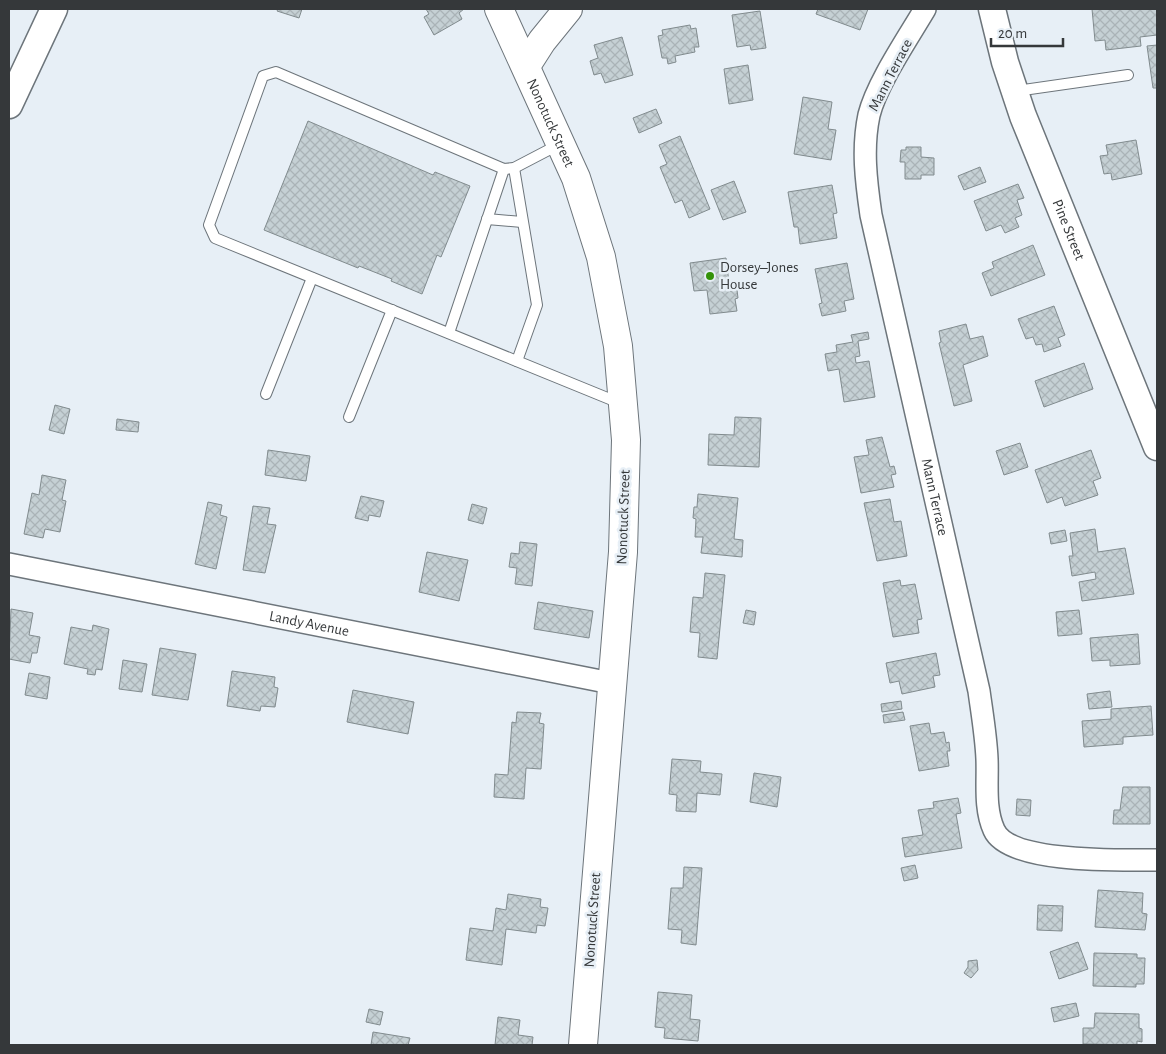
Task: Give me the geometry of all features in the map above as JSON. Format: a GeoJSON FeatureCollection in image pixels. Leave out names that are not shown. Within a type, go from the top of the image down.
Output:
{"type":"FeatureCollection","features":[{"type":"Feature","properties":{"kind":"main road"},"geometry":{"type":"LineString","coordinates":[[526,66],[568,9]]}},
{"type":"Feature","properties":{"kind":"main road","name":"Nonotuck Street"},"geometry":{"type":"LineString","coordinates":[[507,10],[526,66],[576,178],[601,257],[618,346],[626,440],[623,552],[583,1045]]}},
{"type":"Feature","properties":{"kind":"street"},"geometry":{"type":"LineString","coordinates":[[9,106],[54,9]]}},
{"type":"Feature","properties":{"kind":"street","name":"Mann Terrace"},"geometry":{"type":"LineString","coordinates":[[925,9],[883,82],[870,113],[865,141],[866,175],[873,225],[979,691],[987,757],[987,797],[990,816],[999,839],[1017,848],[1062,858],[1157,860]]}},
{"type":"Feature","properties":{"kind":"street","name":"Pine Street"},"geometry":{"type":"LineString","coordinates":[[992,9],[1022,116],[1157,447]]}},
{"type":"Feature","properties":{"kind":"street","name":"Landy Avenue"},"geometry":{"type":"LineString","coordinates":[[9,564],[611,683]]}},
{"type":"Feature","properties":{"kind":"lane"},"geometry":{"type":"LineString","coordinates":[[509,168],[276,72],[270,72],[264,76],[209,225],[210,231],[215,238],[622,404]]}},
{"type":"Feature","properties":{"kind":"lane"},"geometry":{"type":"LineString","coordinates":[[1015,91],[1128,75]]}},
{"type":"Feature","properties":{"kind":"lane"},"geometry":{"type":"LineString","coordinates":[[448,333],[487,219],[509,168],[561,144]]}},
{"type":"Feature","properties":{"kind":"lane"},"geometry":{"type":"LineString","coordinates":[[509,168],[522,222],[537,305],[517,361]]}},
{"type":"Feature","properties":{"kind":"lane"},"geometry":{"type":"LineString","coordinates":[[487,219],[522,222]]}},
{"type":"Feature","properties":{"kind":"lane"},"geometry":{"type":"LineString","coordinates":[[266,394],[312,278]]}},
{"type":"Feature","properties":{"kind":"lane"},"geometry":{"type":"LineString","coordinates":[[349,417],[392,310]]}},
{"type":"Feature","properties":{"kind":"building"},"geometry":{"type":"Polygon","coordinates":[[[278,9],[302,9],[299,18],[277,11],[278,9]]]}},
{"type":"Feature","properties":{"kind":"building"},"geometry":{"type":"Polygon","coordinates":[[[426,9],[464,9],[459,13],[462,19],[434,35],[424,17],[429,14],[426,9]]]}},
{"type":"Feature","properties":{"kind":"building"},"geometry":{"type":"Polygon","coordinates":[[[818,9],[868,9],[860,30],[816,14],[818,9]]]}},
{"type":"Feature","properties":{"kind":"building"},"geometry":{"type":"Polygon","coordinates":[[[1092,9],[1157,9],[1157,35],[1140,37],[1141,46],[1106,50],[1105,40],[1095,41],[1092,9]]]}},
{"type":"Feature","properties":{"kind":"building"},"geometry":{"type":"Polygon","coordinates":[[[760,11],[766,48],[751,50],[750,45],[737,47],[732,15],[760,11]]]}},
{"type":"Feature","properties":{"kind":"building"},"geometry":{"type":"Polygon","coordinates":[[[690,25],[691,29],[696,28],[699,47],[694,47],[695,52],[675,56],[676,62],[668,64],[667,58],[662,58],[658,36],[663,35],[662,30],[690,25]]]}},
{"type":"Feature","properties":{"kind":"building"},"geometry":{"type":"Polygon","coordinates":[[[622,37],[633,75],[605,83],[601,73],[594,75],[590,61],[598,58],[594,45],[622,37]]]}},
{"type":"Feature","properties":{"kind":"building"},"geometry":{"type":"Polygon","coordinates":[[[1157,45],[1157,88],[1153,88],[1147,46],[1157,45]]]}},
{"type":"Feature","properties":{"kind":"building"},"geometry":{"type":"Polygon","coordinates":[[[748,65],[753,100],[729,104],[724,69],[748,65]]]}},
{"type":"Feature","properties":{"kind":"building"},"geometry":{"type":"Polygon","coordinates":[[[803,97],[832,102],[828,129],[836,130],[831,160],[794,154],[803,97]]]}},
{"type":"Feature","properties":{"kind":"building"},"geometry":{"type":"Polygon","coordinates":[[[656,109],[662,123],[639,133],[633,118],[656,109]]]}},
{"type":"Feature","properties":{"kind":"building"},"geometry":{"type":"Polygon","coordinates":[[[308,121],[433,175],[435,172],[470,186],[441,257],[437,255],[422,294],[391,281],[392,279],[359,266],[358,268],[264,230],[308,121]]]}},
{"type":"Feature","properties":{"kind":"building"},"geometry":{"type":"Polygon","coordinates":[[[680,136],[710,209],[689,218],[682,200],[675,203],[660,167],[667,164],[659,145],[680,136]]]}},
{"type":"Feature","properties":{"kind":"building"},"geometry":{"type":"Polygon","coordinates":[[[1136,140],[1142,174],[1112,180],[1111,173],[1104,174],[1100,156],[1108,155],[1106,145],[1136,140]]]}},
{"type":"Feature","properties":{"kind":"building"},"geometry":{"type":"Polygon","coordinates":[[[906,147],[921,147],[921,157],[934,158],[934,175],[921,175],[921,179],[905,179],[905,162],[900,162],[901,150],[906,150],[906,147]]]}},
{"type":"Feature","properties":{"kind":"building"},"geometry":{"type":"Polygon","coordinates":[[[980,167],[986,182],[964,190],[958,176],[980,167]]]}},
{"type":"Feature","properties":{"kind":"building"},"geometry":{"type":"Polygon","coordinates":[[[734,181],[746,212],[723,220],[711,190],[734,181]]]}},
{"type":"Feature","properties":{"kind":"building"},"geometry":{"type":"Polygon","coordinates":[[[1018,184],[1024,198],[1017,200],[1022,215],[1015,218],[1019,227],[1005,233],[1001,225],[986,231],[974,201],[1018,184]]]}},
{"type":"Feature","properties":{"kind":"building"},"geometry":{"type":"Polygon","coordinates":[[[832,185],[837,213],[833,214],[837,238],[800,244],[798,227],[794,227],[788,192],[832,185]]]}},
{"type":"Feature","properties":{"kind":"building"},"geometry":{"type":"Polygon","coordinates":[[[1033,245],[1045,275],[991,296],[982,273],[994,268],[992,262],[1033,245]]]}},
{"type":"Feature","properties":{"kind":"building","name":"Dorsey–Jones House"},"geometry":{"type":"Polygon","coordinates":[[[726,258],[730,291],[737,290],[738,298],[735,299],[737,311],[710,314],[707,290],[694,291],[690,263],[726,258]]]}},
{"type":"Feature","properties":{"kind":"building"},"geometry":{"type":"Polygon","coordinates":[[[847,263],[854,299],[844,301],[846,311],[822,316],[819,304],[822,303],[815,269],[847,263]]]}},
{"type":"Feature","properties":{"kind":"building"},"geometry":{"type":"Polygon","coordinates":[[[1054,306],[1065,335],[1058,338],[1061,346],[1044,352],[1042,344],[1036,345],[1033,337],[1026,339],[1018,319],[1054,306]]]}},
{"type":"Feature","properties":{"kind":"building"},"geometry":{"type":"Polygon","coordinates":[[[966,324],[970,339],[983,336],[988,356],[963,365],[972,401],[954,406],[939,343],[941,342],[939,331],[966,324]]]}},
{"type":"Feature","properties":{"kind":"building"},"geometry":{"type":"Polygon","coordinates":[[[868,332],[869,339],[858,341],[860,356],[855,357],[856,363],[869,361],[875,397],[844,402],[839,369],[828,371],[825,354],[837,352],[836,345],[853,342],[851,335],[868,332]]]}},
{"type":"Feature","properties":{"kind":"building"},"geometry":{"type":"Polygon","coordinates":[[[1084,363],[1093,389],[1044,407],[1035,381],[1084,363]]]}},
{"type":"Feature","properties":{"kind":"building"},"geometry":{"type":"Polygon","coordinates":[[[55,405],[70,409],[64,434],[49,430],[55,405]]]}},
{"type":"Feature","properties":{"kind":"building"},"geometry":{"type":"Polygon","coordinates":[[[735,417],[761,418],[759,467],[708,465],[709,434],[734,435],[735,417]]]}},
{"type":"Feature","properties":{"kind":"building"},"geometry":{"type":"Polygon","coordinates":[[[117,419],[139,422],[138,432],[116,430],[117,419]]]}},
{"type":"Feature","properties":{"kind":"building"},"geometry":{"type":"Polygon","coordinates":[[[882,437],[890,467],[894,466],[896,474],[891,475],[894,487],[861,493],[854,457],[869,455],[866,440],[882,437]]]}},
{"type":"Feature","properties":{"kind":"building"},"geometry":{"type":"Polygon","coordinates":[[[1020,443],[1028,467],[1004,475],[996,451],[1020,443]]]}},
{"type":"Feature","properties":{"kind":"building"},"geometry":{"type":"Polygon","coordinates":[[[268,450],[310,456],[306,481],[265,475],[268,450]]]}},
{"type":"Feature","properties":{"kind":"building"},"geometry":{"type":"Polygon","coordinates":[[[1091,450],[1101,478],[1093,481],[1098,495],[1065,506],[1062,497],[1047,503],[1035,470],[1091,450]]]}},
{"type":"Feature","properties":{"kind":"building"},"geometry":{"type":"Polygon","coordinates":[[[42,475],[66,480],[62,500],[66,501],[60,532],[45,529],[43,538],[24,534],[32,493],[39,495],[42,475]]]}},
{"type":"Feature","properties":{"kind":"building"},"geometry":{"type":"Polygon","coordinates":[[[698,494],[738,498],[734,539],[743,540],[742,557],[701,553],[703,537],[695,537],[696,519],[693,518],[694,507],[697,507],[698,494]]]}},
{"type":"Feature","properties":{"kind":"building"},"geometry":{"type":"Polygon","coordinates":[[[361,496],[384,501],[380,517],[369,515],[368,521],[355,518],[361,496]]]}},
{"type":"Feature","properties":{"kind":"building"},"geometry":{"type":"Polygon","coordinates":[[[890,499],[894,522],[901,521],[907,556],[877,561],[864,503],[890,499]]]}},
{"type":"Feature","properties":{"kind":"building"},"geometry":{"type":"Polygon","coordinates":[[[208,502],[222,505],[220,515],[227,517],[216,569],[195,564],[208,502]]]}},
{"type":"Feature","properties":{"kind":"building"},"geometry":{"type":"Polygon","coordinates":[[[472,504],[487,508],[483,524],[468,520],[472,504]]]}},
{"type":"Feature","properties":{"kind":"building"},"geometry":{"type":"Polygon","coordinates":[[[253,506],[270,508],[267,524],[276,525],[265,573],[243,570],[253,506]]]}},
{"type":"Feature","properties":{"kind":"building"},"geometry":{"type":"Polygon","coordinates":[[[1095,529],[1098,552],[1125,548],[1134,594],[1082,601],[1079,582],[1096,579],[1095,572],[1072,576],[1069,556],[1073,556],[1070,533],[1095,529]]]}},
{"type":"Feature","properties":{"kind":"building"},"geometry":{"type":"Polygon","coordinates":[[[1065,530],[1067,541],[1051,544],[1049,533],[1065,530]]]}},
{"type":"Feature","properties":{"kind":"building"},"geometry":{"type":"Polygon","coordinates":[[[520,542],[537,544],[532,586],[515,584],[517,568],[509,567],[511,553],[519,554],[520,542]]]}},
{"type":"Feature","properties":{"kind":"building"},"geometry":{"type":"Polygon","coordinates":[[[427,552],[468,560],[459,601],[419,592],[427,552]]]}},
{"type":"Feature","properties":{"kind":"building"},"geometry":{"type":"Polygon","coordinates":[[[705,573],[725,575],[717,659],[698,657],[700,633],[690,632],[693,597],[703,598],[705,573]]]}},
{"type":"Feature","properties":{"kind":"building"},"geometry":{"type":"Polygon","coordinates":[[[900,580],[901,586],[915,584],[922,619],[917,620],[919,633],[893,637],[883,583],[900,580]]]}},
{"type":"Feature","properties":{"kind":"building"},"geometry":{"type":"Polygon","coordinates":[[[538,602],[593,611],[589,638],[534,629],[538,602]]]}},
{"type":"Feature","properties":{"kind":"building"},"geometry":{"type":"Polygon","coordinates":[[[11,609],[33,613],[29,635],[40,637],[37,653],[32,653],[30,663],[9,659],[11,609]]]}},
{"type":"Feature","properties":{"kind":"building"},"geometry":{"type":"Polygon","coordinates":[[[746,610],[756,612],[754,625],[743,623],[746,610]]]}},
{"type":"Feature","properties":{"kind":"building"},"geometry":{"type":"Polygon","coordinates":[[[1079,610],[1082,634],[1058,636],[1056,612],[1079,610]]]}},
{"type":"Feature","properties":{"kind":"building"},"geometry":{"type":"Polygon","coordinates":[[[93,625],[109,629],[102,670],[96,669],[95,675],[87,674],[88,669],[64,664],[71,627],[92,631],[93,625]]]}},
{"type":"Feature","properties":{"kind":"building"},"geometry":{"type":"Polygon","coordinates":[[[1138,634],[1140,664],[1110,666],[1110,660],[1092,661],[1090,638],[1138,634]]]}},
{"type":"Feature","properties":{"kind":"building"},"geometry":{"type":"Polygon","coordinates":[[[160,648],[196,654],[188,700],[152,695],[160,648]]]}},
{"type":"Feature","properties":{"kind":"building"},"geometry":{"type":"Polygon","coordinates":[[[936,653],[940,675],[933,676],[935,687],[902,694],[899,681],[890,683],[886,663],[936,653]]]}},
{"type":"Feature","properties":{"kind":"building"},"geometry":{"type":"Polygon","coordinates":[[[123,660],[147,664],[142,692],[119,689],[123,660]]]}},
{"type":"Feature","properties":{"kind":"building"},"geometry":{"type":"Polygon","coordinates":[[[232,671],[275,677],[274,687],[278,688],[275,707],[261,706],[260,711],[227,706],[232,671]]]}},
{"type":"Feature","properties":{"kind":"building"},"geometry":{"type":"Polygon","coordinates":[[[29,673],[50,677],[47,699],[25,695],[29,673]]]}},
{"type":"Feature","properties":{"kind":"building"},"geometry":{"type":"Polygon","coordinates":[[[353,690],[414,702],[408,734],[347,722],[353,690]]]}},
{"type":"Feature","properties":{"kind":"building"},"geometry":{"type":"Polygon","coordinates":[[[1110,691],[1112,707],[1089,709],[1087,694],[1110,691]]]}},
{"type":"Feature","properties":{"kind":"building"},"geometry":{"type":"Polygon","coordinates":[[[901,701],[902,709],[882,712],[881,704],[901,701]]]}},
{"type":"Feature","properties":{"kind":"building"},"geometry":{"type":"Polygon","coordinates":[[[1151,706],[1153,735],[1123,737],[1123,744],[1084,747],[1082,721],[1111,719],[1111,709],[1151,706]]]}},
{"type":"Feature","properties":{"kind":"building"},"geometry":{"type":"Polygon","coordinates":[[[517,712],[541,713],[539,723],[544,724],[541,769],[526,768],[524,799],[494,797],[495,774],[508,775],[512,722],[516,723],[517,712]]]}},
{"type":"Feature","properties":{"kind":"building"},"geometry":{"type":"Polygon","coordinates":[[[903,712],[905,720],[884,723],[883,715],[903,712]]]}},
{"type":"Feature","properties":{"kind":"building"},"geometry":{"type":"Polygon","coordinates":[[[929,723],[931,734],[944,732],[946,743],[949,742],[950,751],[947,751],[949,766],[919,771],[910,726],[929,723]]]}},
{"type":"Feature","properties":{"kind":"building"},"geometry":{"type":"Polygon","coordinates":[[[672,759],[701,761],[700,772],[722,774],[720,795],[697,793],[696,812],[676,811],[677,795],[669,794],[672,759]]]}},
{"type":"Feature","properties":{"kind":"building"},"geometry":{"type":"Polygon","coordinates":[[[754,773],[781,777],[777,807],[750,802],[754,773]]]}},
{"type":"Feature","properties":{"kind":"building"},"geometry":{"type":"Polygon","coordinates":[[[1123,787],[1150,787],[1150,824],[1113,824],[1114,810],[1120,810],[1123,787]]]}},
{"type":"Feature","properties":{"kind":"building"},"geometry":{"type":"Polygon","coordinates":[[[958,798],[961,813],[956,814],[962,848],[905,857],[902,838],[923,835],[918,810],[934,808],[933,802],[958,798]]]}},
{"type":"Feature","properties":{"kind":"building"},"geometry":{"type":"Polygon","coordinates":[[[1017,799],[1031,800],[1030,816],[1016,815],[1017,799]]]}},
{"type":"Feature","properties":{"kind":"building"},"geometry":{"type":"Polygon","coordinates":[[[915,865],[918,878],[904,881],[901,868],[915,865]]]}},
{"type":"Feature","properties":{"kind":"building"},"geometry":{"type":"Polygon","coordinates":[[[684,867],[702,868],[696,945],[681,943],[682,930],[668,929],[671,888],[683,888],[684,867]]]}},
{"type":"Feature","properties":{"kind":"building"},"geometry":{"type":"Polygon","coordinates":[[[1098,890],[1143,893],[1142,913],[1147,914],[1145,930],[1095,927],[1098,890]]]}},
{"type":"Feature","properties":{"kind":"building"},"geometry":{"type":"Polygon","coordinates":[[[508,894],[541,899],[540,907],[548,908],[545,926],[537,925],[536,933],[506,929],[502,965],[466,960],[470,928],[493,931],[496,908],[506,910],[508,894]]]}},
{"type":"Feature","properties":{"kind":"building"},"geometry":{"type":"Polygon","coordinates":[[[1038,905],[1063,906],[1062,931],[1037,930],[1038,905]]]}},
{"type":"Feature","properties":{"kind":"building"},"geometry":{"type":"Polygon","coordinates":[[[1078,942],[1088,969],[1059,979],[1050,952],[1078,942]]]}},
{"type":"Feature","properties":{"kind":"building"},"geometry":{"type":"Polygon","coordinates":[[[1094,953],[1137,954],[1137,958],[1145,958],[1144,984],[1136,984],[1136,987],[1093,986],[1094,953]]]}},
{"type":"Feature","properties":{"kind":"building"},"geometry":{"type":"Polygon","coordinates":[[[977,960],[978,970],[971,978],[964,973],[968,967],[968,961],[977,960]]]}},
{"type":"Feature","properties":{"kind":"building"},"geometry":{"type":"Polygon","coordinates":[[[658,992],[692,995],[690,1019],[700,1020],[698,1041],[664,1038],[665,1028],[655,1027],[658,992]]]}},
{"type":"Feature","properties":{"kind":"building"},"geometry":{"type":"Polygon","coordinates":[[[1076,1003],[1079,1016],[1054,1022],[1051,1008],[1076,1003]]]}},
{"type":"Feature","properties":{"kind":"building"},"geometry":{"type":"Polygon","coordinates":[[[369,1009],[383,1012],[380,1025],[366,1022],[369,1009]]]}},
{"type":"Feature","properties":{"kind":"building"},"geometry":{"type":"Polygon","coordinates":[[[1095,1013],[1139,1014],[1142,1042],[1137,1041],[1137,1045],[1083,1044],[1083,1028],[1094,1028],[1095,1013]]]}},
{"type":"Feature","properties":{"kind":"building"},"geometry":{"type":"Polygon","coordinates":[[[498,1017],[520,1020],[518,1035],[533,1037],[532,1045],[495,1045],[498,1017]]]}},
{"type":"Feature","properties":{"kind":"building"},"geometry":{"type":"Polygon","coordinates":[[[373,1032],[410,1038],[408,1045],[371,1045],[373,1032]]]}},
{"type":"Feature","properties":{"kind":"place","name":"Dorsey–Jones House"},"geometry":{"type":"Point","coordinates":[710,276]}}]}
